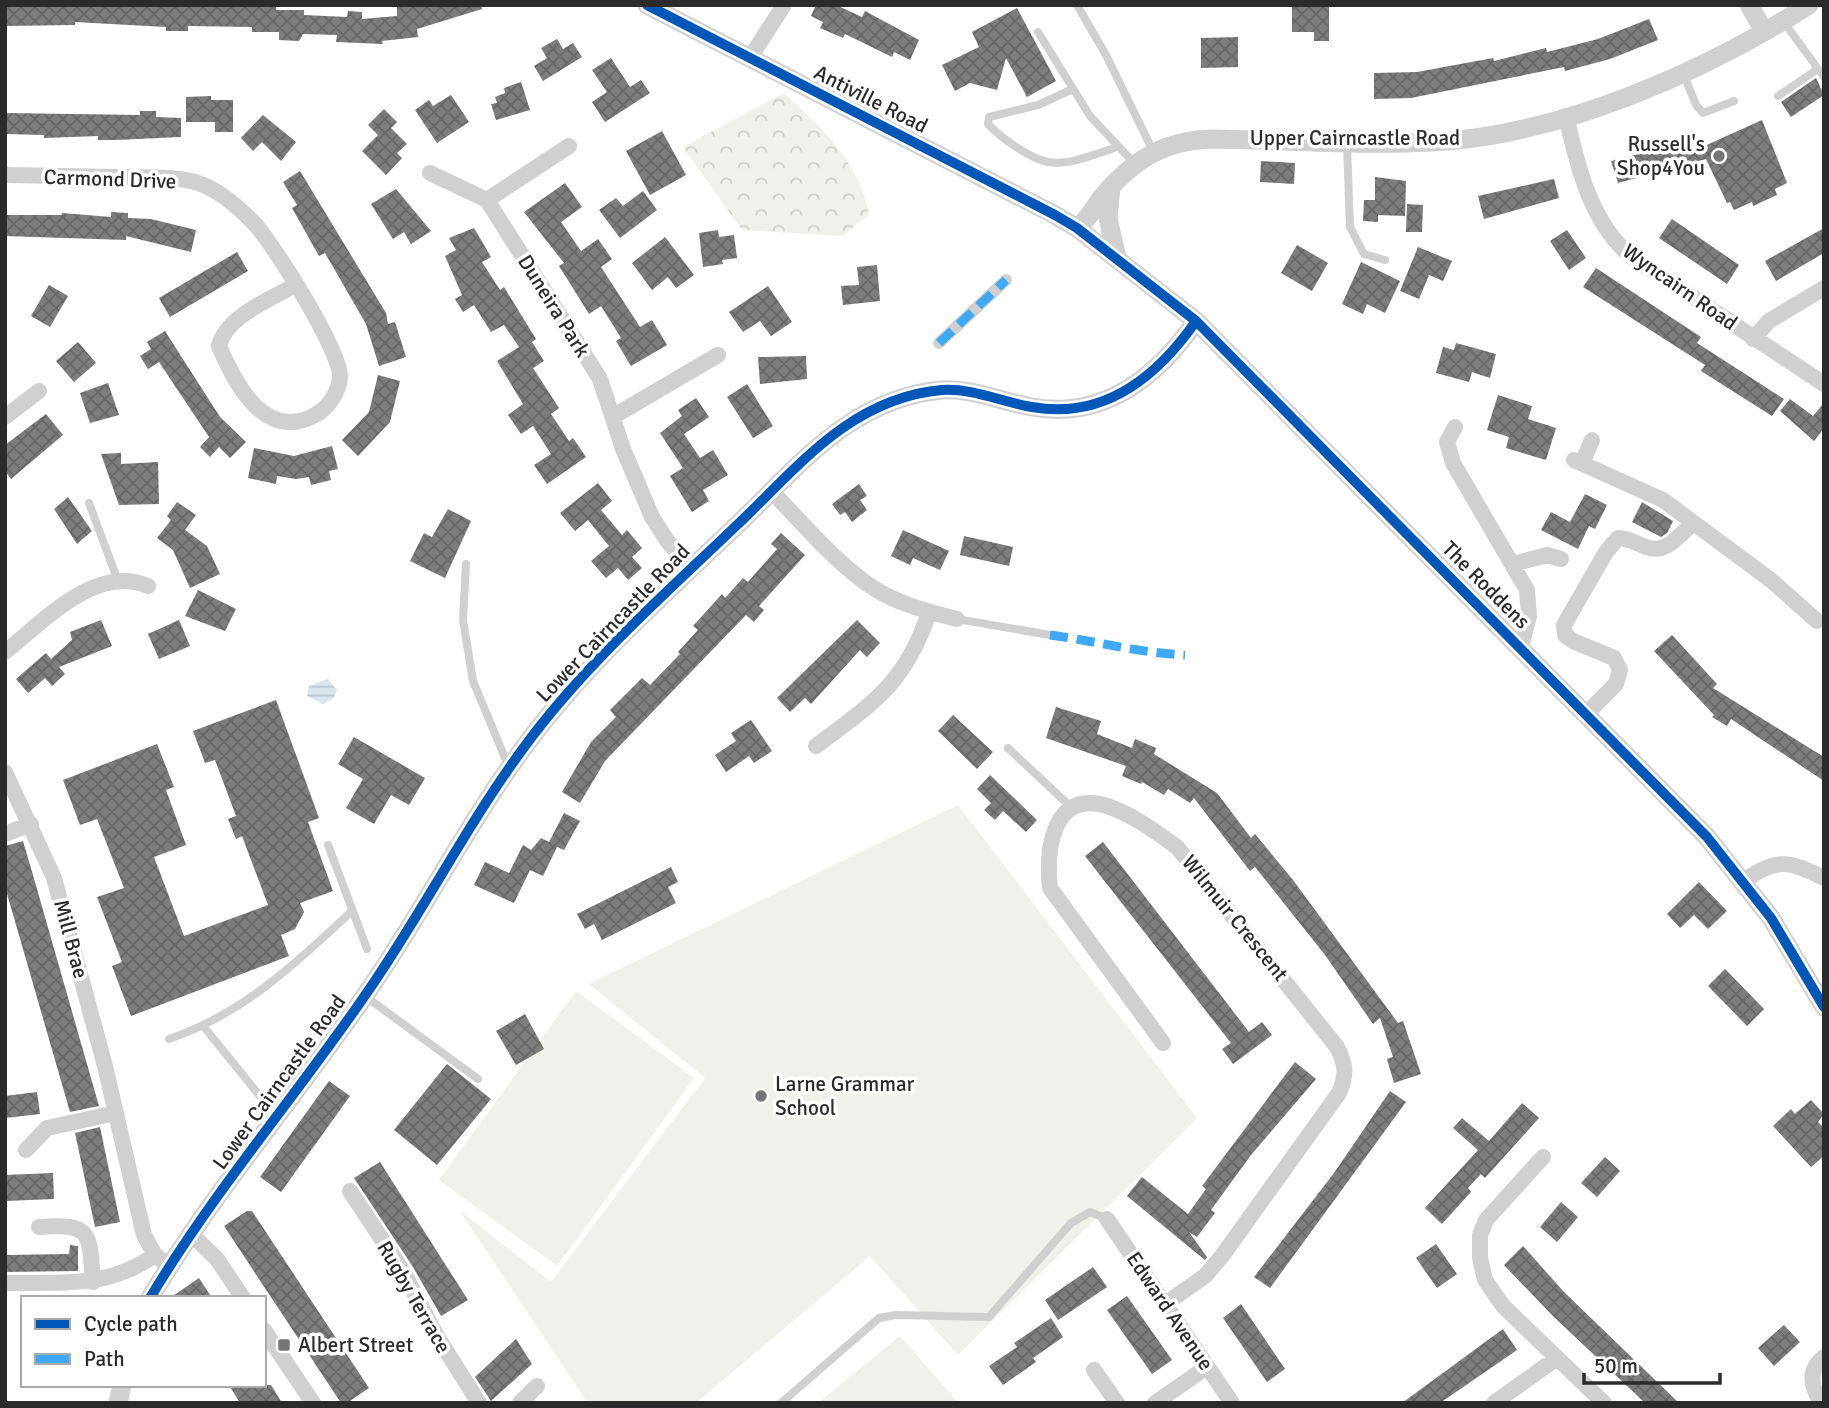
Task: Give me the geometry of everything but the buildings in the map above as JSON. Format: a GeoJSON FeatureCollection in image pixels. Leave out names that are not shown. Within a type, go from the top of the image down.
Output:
{"type":"FeatureCollection","features":[{"type":"Feature","properties":{"kind":"street","name":"Antiville Road"},"geometry":{"type":"LineString","coordinates":[[647,5],[1077,228]]}},
{"type":"Feature","properties":{"kind":"street"},"geometry":{"type":"LineString","coordinates":[[750,58],[784,5]]}},
{"type":"Feature","properties":{"kind":"street"},"geometry":{"type":"LineString","coordinates":[[1749,5],[1764,32]]}},
{"type":"Feature","properties":{"kind":"street","name":"Upper Cairncastle Road"},"geometry":{"type":"LineString","coordinates":[[1077,228],[1134,163],[1153,151],[1196,139],[1433,142],[1483,136],[1566,116],[1630,96],[1684,73],[1764,32],[1809,5]]}},
{"type":"Feature","properties":{"kind":"street","name":"Wyncairn Road"},"geometry":{"type":"LineString","coordinates":[[1566,116],[1591,200],[1615,241],[1632,257],[1824,384]]}},
{"type":"Feature","properties":{"kind":"street"},"geometry":{"type":"LineString","coordinates":[[430,173],[487,200],[569,146]]}},
{"type":"Feature","properties":{"kind":"street","name":"Carmond Drive"},"geometry":{"type":"LineString","coordinates":[[5,175],[169,178],[202,184],[230,200],[254,222],[295,285],[333,350],[340,379],[336,393],[321,412],[304,421],[288,424],[270,418],[255,408],[219,346],[221,336],[232,323],[295,285]]}},
{"type":"Feature","properties":{"kind":"street"},"geometry":{"type":"LineString","coordinates":[[1111,187],[1108,218],[1117,258]]}},
{"type":"Feature","properties":{"kind":"street","name":"Duneira Park"},"geometry":{"type":"LineString","coordinates":[[487,200],[594,369],[614,416],[623,449],[652,516],[668,542],[692,568]]}},
{"type":"Feature","properties":{"kind":"street","name":"The Roddens"},"geometry":{"type":"LineString","coordinates":[[1077,228],[1196,321],[1707,837],[1744,881],[1785,940],[1824,1007]]}},
{"type":"Feature","properties":{"kind":"street"},"geometry":{"type":"LineString","coordinates":[[939,344],[1006,280]]}},
{"type":"Feature","properties":{"kind":"street"},"geometry":{"type":"LineString","coordinates":[[1754,339],[1769,321],[1824,288]]}},
{"type":"Feature","properties":{"kind":"street","name":"Lower Cairncastle Road"},"geometry":{"type":"LineString","coordinates":[[150,1296],[162,1260],[191,1234],[365,996],[509,768],[573,690],[692,568],[772,492],[841,429],[883,404],[909,396],[943,390],[962,391],[1054,409],[1078,408],[1104,402],[1129,391],[1148,376],[1173,351],[1196,321]]}},
{"type":"Feature","properties":{"kind":"street"},"geometry":{"type":"LineString","coordinates":[[614,416],[718,355]]}},
{"type":"Feature","properties":{"kind":"street"},"geometry":{"type":"LineString","coordinates":[[5,417],[39,391]]}},
{"type":"Feature","properties":{"kind":"street"},"geometry":{"type":"LineString","coordinates":[[1455,427],[1447,442],[1453,463],[1527,590],[1529,616],[1521,647]]}},
{"type":"Feature","properties":{"kind":"street"},"geometry":{"type":"LineString","coordinates":[[1592,440],[1578,461],[1663,500],[1772,581],[1812,617],[1797,627]]}},
{"type":"Feature","properties":{"kind":"street"},"geometry":{"type":"LineString","coordinates":[[772,492],[864,581],[883,593],[929,612],[957,619]]}},
{"type":"Feature","properties":{"kind":"street"},"geometry":{"type":"LineString","coordinates":[[1587,713],[1616,684],[1620,670],[1614,658],[1565,635],[1564,625],[1606,552],[1618,538],[1634,539],[1651,549],[1665,548],[1693,523]]}},
{"type":"Feature","properties":{"kind":"street"},"geometry":{"type":"LineString","coordinates":[[1514,564],[1547,555],[1561,559]]}},
{"type":"Feature","properties":{"kind":"street"},"geometry":{"type":"LineString","coordinates":[[5,652],[72,599],[118,581],[134,581],[148,586]]}},
{"type":"Feature","properties":{"kind":"street"},"geometry":{"type":"LineString","coordinates":[[816,746],[890,687],[910,660],[929,612]]}},
{"type":"Feature","properties":{"kind":"street","name":"Mill Brae"},"geometry":{"type":"LineString","coordinates":[[5,772],[44,851],[66,916],[144,1235],[162,1260]]}},
{"type":"Feature","properties":{"kind":"street","name":"Wilmuir Crescent"},"geometry":{"type":"LineString","coordinates":[[1071,807],[1088,803],[1108,806],[1145,825],[1177,847],[1328,1036],[1345,1064],[1345,1078],[1339,1093],[1222,1256],[1205,1276],[1165,1304]]}},
{"type":"Feature","properties":{"kind":"street"},"geometry":{"type":"LineString","coordinates":[[1071,807],[1055,828],[1047,863],[1050,888],[1163,1043]]}},
{"type":"Feature","properties":{"kind":"street"},"geometry":{"type":"LineString","coordinates":[[5,834],[31,824]]}},
{"type":"Feature","properties":{"kind":"street"},"geometry":{"type":"LineString","coordinates":[[1744,881],[1763,867],[1779,863],[1801,867],[1824,878]]}},
{"type":"Feature","properties":{"kind":"street"},"geometry":{"type":"LineString","coordinates":[[26,1150],[47,1128],[116,1113]]}},
{"type":"Feature","properties":{"kind":"street"},"geometry":{"type":"LineString","coordinates":[[1543,1157],[1486,1220],[1480,1236],[1480,1258],[1491,1291],[1604,1403]]}},
{"type":"Feature","properties":{"kind":"street","name":"Rugby Terrace"},"geometry":{"type":"LineString","coordinates":[[350,1191],[404,1273],[435,1333],[479,1403]]}},
{"type":"Feature","properties":{"kind":"street","name":"Edward Avenue"},"geometry":{"type":"LineString","coordinates":[[1107,1219],[1232,1403]]}},
{"type":"Feature","properties":{"kind":"street"},"geometry":{"type":"LineString","coordinates":[[39,1227],[70,1225],[81,1231],[89,1244],[93,1282]]}},
{"type":"Feature","properties":{"kind":"street"},"geometry":{"type":"LineString","coordinates":[[191,1234],[217,1259],[242,1296]]}},
{"type":"Feature","properties":{"kind":"street"},"geometry":{"type":"LineString","coordinates":[[5,1283],[93,1282],[162,1260]]}},
{"type":"Feature","properties":{"kind":"street"},"geometry":{"type":"LineString","coordinates":[[266,1333],[313,1403]]}},
{"type":"Feature","properties":{"kind":"street"},"geometry":{"type":"LineString","coordinates":[[1821,1403],[1812,1380],[1816,1365],[1824,1357]]}},
{"type":"Feature","properties":{"kind":"street"},"geometry":{"type":"LineString","coordinates":[[1494,1403],[1557,1358]]}},
{"type":"Feature","properties":{"kind":"street"},"geometry":{"type":"LineString","coordinates":[[1154,1403],[1208,1367]]}},
{"type":"Feature","properties":{"kind":"street"},"geometry":{"type":"LineString","coordinates":[[1094,1370],[1117,1403]]}},
{"type":"Feature","properties":{"kind":"street"},"geometry":{"type":"LineString","coordinates":[[520,1403],[537,1386]]}},
{"type":"Feature","properties":{"kind":"lane"},"geometry":{"type":"LineString","coordinates":[[1077,5],[1153,151]]}},
{"type":"Feature","properties":{"kind":"lane"},"geometry":{"type":"LineString","coordinates":[[1778,96],[1821,73],[1783,21]]}},
{"type":"Feature","properties":{"kind":"lane"},"geometry":{"type":"LineString","coordinates":[[1038,32],[1090,116],[1134,163]]}},
{"type":"Feature","properties":{"kind":"lane"},"geometry":{"type":"LineString","coordinates":[[1684,73],[1696,105],[1703,113],[1734,100]]}},
{"type":"Feature","properties":{"kind":"lane"},"geometry":{"type":"LineString","coordinates":[[1073,89],[1038,105],[989,117],[988,124],[996,133],[1048,162],[1078,159],[1118,147]]}},
{"type":"Feature","properties":{"kind":"lane"},"geometry":{"type":"LineString","coordinates":[[1347,141],[1350,227],[1364,254],[1385,260]]}},
{"type":"Feature","properties":{"kind":"lane"},"geometry":{"type":"LineString","coordinates":[[89,503],[118,581]]}},
{"type":"Feature","properties":{"kind":"lane"},"geometry":{"type":"LineString","coordinates":[[466,564],[463,620],[473,681],[509,768]]}},
{"type":"Feature","properties":{"kind":"lane"},"geometry":{"type":"LineString","coordinates":[[957,619],[1050,635]]}},
{"type":"Feature","properties":{"kind":"lane"},"geometry":{"type":"LineString","coordinates":[[1008,748],[1071,807]]}},
{"type":"Feature","properties":{"kind":"lane"},"geometry":{"type":"LineString","coordinates":[[328,845],[367,949]]}},
{"type":"Feature","properties":{"kind":"lane"},"geometry":{"type":"LineString","coordinates":[[169,1039],[204,1027],[276,981],[351,912]]}},
{"type":"Feature","properties":{"kind":"lane"},"geometry":{"type":"LineString","coordinates":[[365,996],[478,1079]]}},
{"type":"Feature","properties":{"kind":"lane"},"geometry":{"type":"LineString","coordinates":[[204,1027],[277,1117]]}},
{"type":"Feature","properties":{"kind":"lane"},"geometry":{"type":"LineString","coordinates":[[781,1403],[879,1318],[896,1315],[989,1317],[1070,1223],[1090,1212],[1107,1219]]}},
{"type":"Feature","properties":{"kind":"green space"},"geometry":{"type":"Polygon","coordinates":[[[784,93],[825,133],[857,178],[869,214],[843,236],[742,230],[683,147],[784,93]]]}},
{"type":"Feature","properties":{"kind":"green space","name":"Larne Grammar School"},"geometry":{"type":"Polygon","coordinates":[[[958,805],[1197,1118],[958,1355],[870,1256],[696,1403],[588,1403],[459,1210],[551,1282],[705,1078],[589,984],[958,805]]]}},
{"type":"Feature","properties":{"kind":"green space"},"geometry":{"type":"Polygon","coordinates":[[[576,991],[694,1078],[557,1266],[439,1180],[576,991]]]}},
{"type":"Feature","properties":{"kind":"green space"},"geometry":{"type":"Polygon","coordinates":[[[900,1336],[959,1403],[818,1403],[900,1336]]]}},
{"type":"Feature","properties":{"kind":"shaded area"},"geometry":{"type":"Polygon","coordinates":[[[328,679],[337,690],[333,699],[323,704],[307,696],[309,686],[328,679]]]}},
{"type":"Feature","properties":{"kind":"marked path"},"geometry":{"type":"LineString","coordinates":[[939,343],[1006,280]]}},
{"type":"Feature","properties":{"kind":"marked path"},"geometry":{"type":"LineString","coordinates":[[1050,635],[1185,655]]}},
{"type":"Feature","properties":{"kind":"cycle path"},"geometry":{"type":"LineString","coordinates":[[647,5],[1055,215],[1077,228],[1196,321],[1707,837],[1771,918],[1824,1007]]}},
{"type":"Feature","properties":{"kind":"cycle path"},"geometry":{"type":"LineString","coordinates":[[151,1296],[228,1182],[366,994],[406,934],[481,810],[545,719],[624,633],[802,461],[855,420],[878,407],[916,394],[942,390],[964,391],[1032,407],[1058,409],[1083,407],[1105,400],[1146,376],[1164,360],[1196,321]]}},
{"type":"Feature","properties":{"kind":"place","name":"Russell's Shop4You"},"geometry":{"type":"Point","coordinates":[1719,156]}},
{"type":"Feature","properties":{"kind":"place","name":"Larne Grammar School"},"geometry":{"type":"Point","coordinates":[761,1096]}},
{"type":"Feature","properties":{"kind":"place","name":"Albert Street"},"geometry":{"type":"Point","coordinates":[284,1345]}}]}
